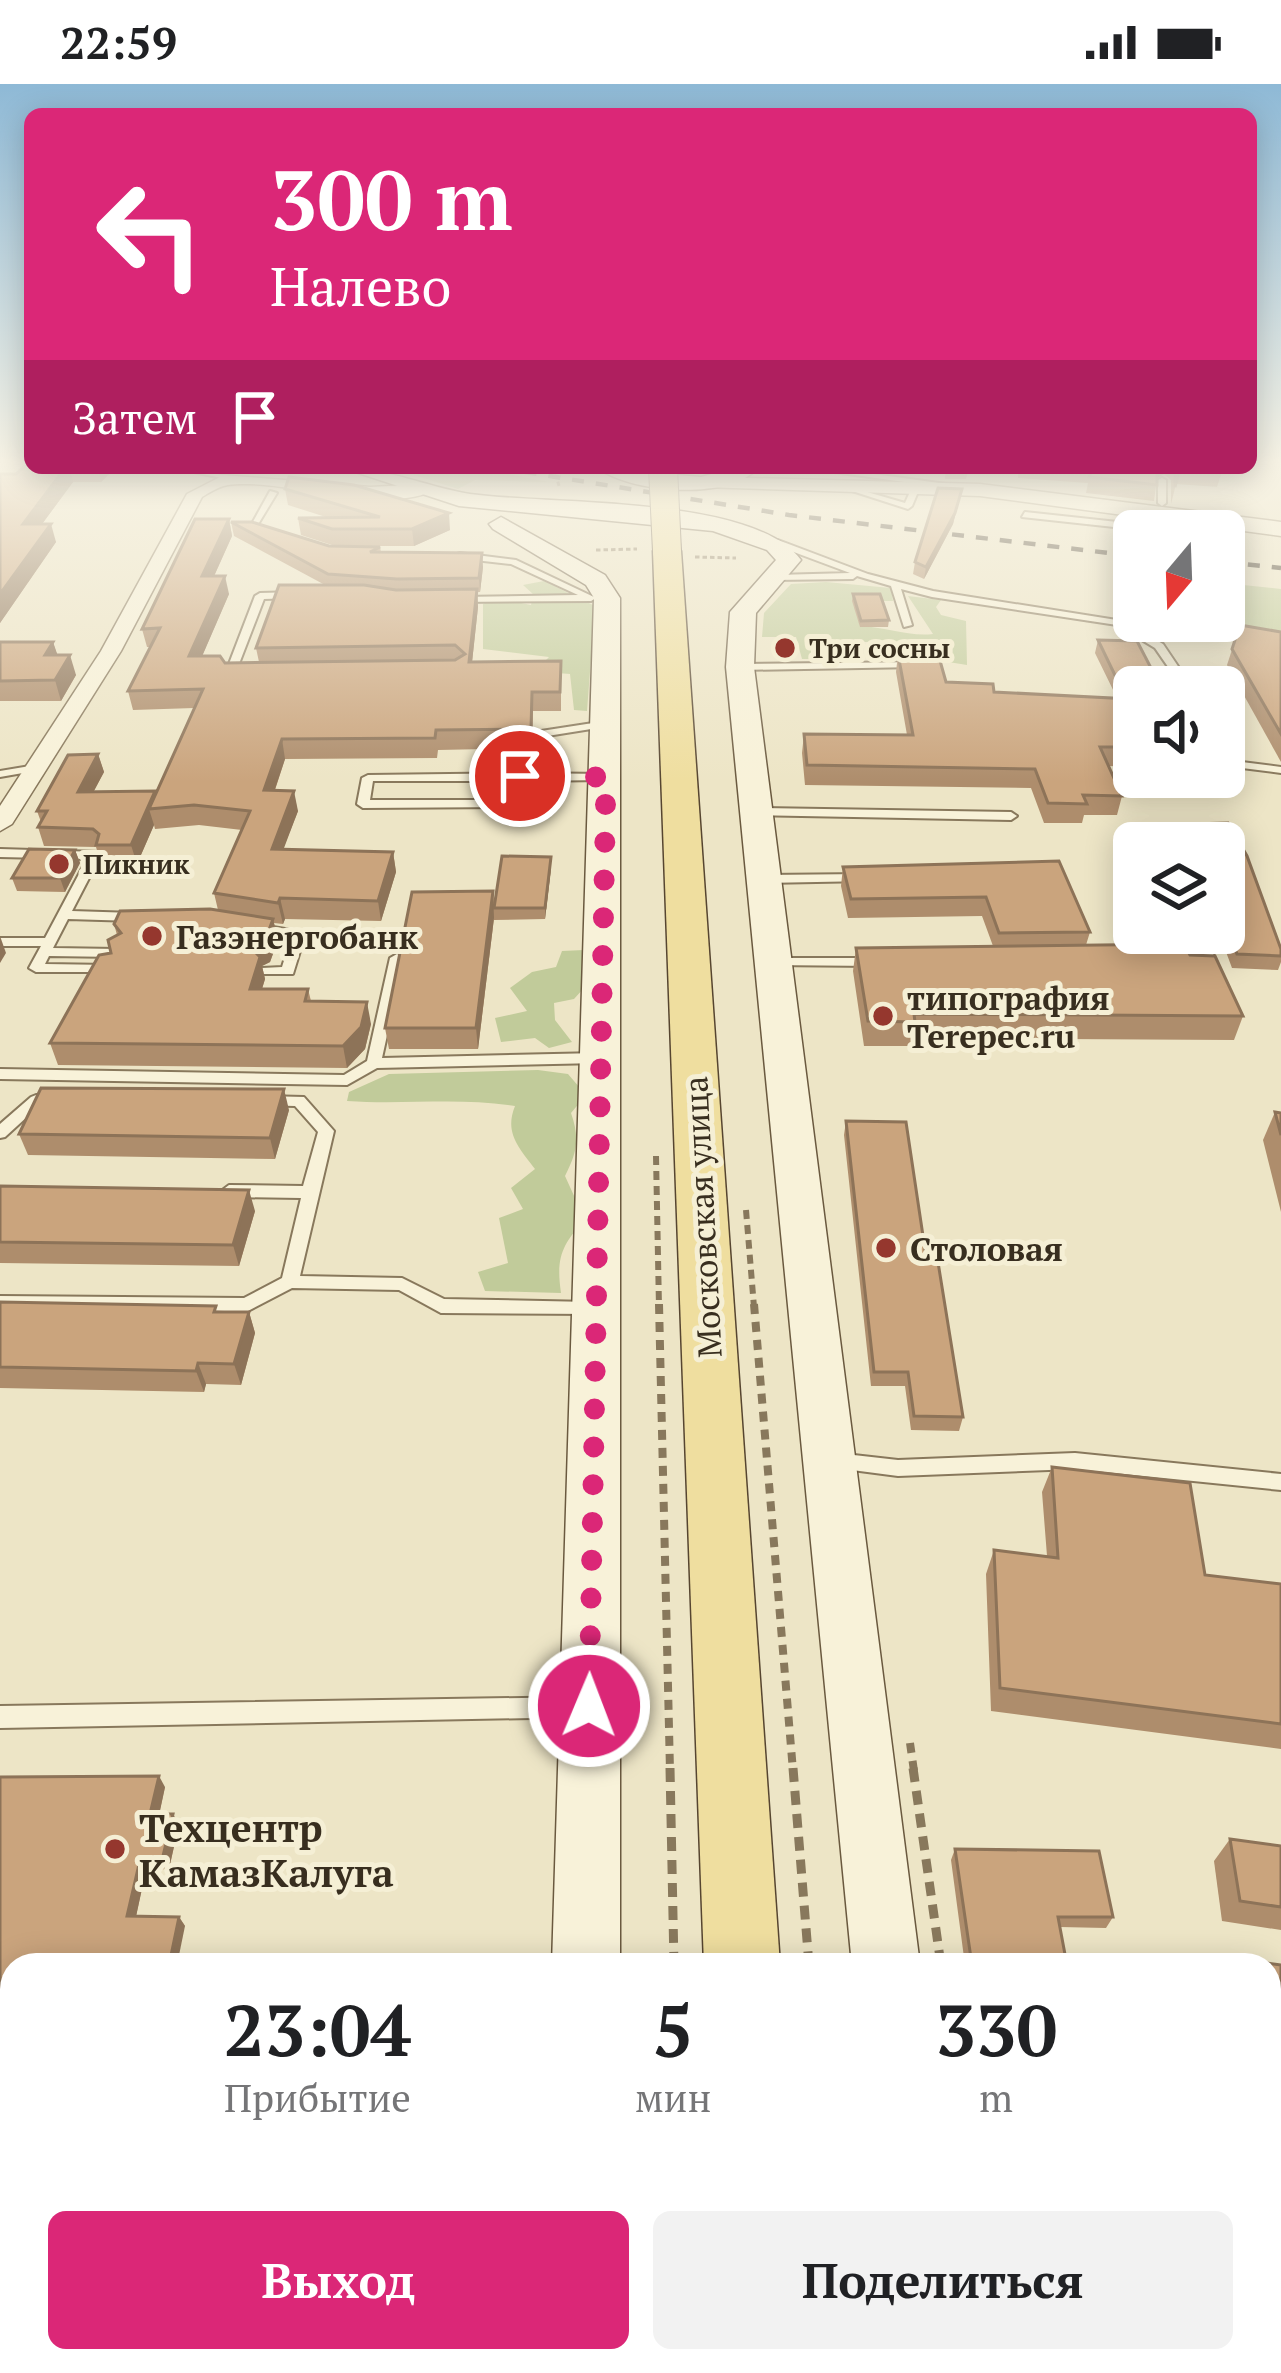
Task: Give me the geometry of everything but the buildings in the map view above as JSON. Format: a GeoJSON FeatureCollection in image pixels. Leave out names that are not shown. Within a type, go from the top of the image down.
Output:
{"type":"FeatureCollection","features":[{"type":"Feature","properties":{"kind":"main road"},"geometry":{"type":"LineString","coordinates":[[586,569],[596,580],[599,598],[606,724],[586,1953]]}},
{"type":"Feature","properties":{"kind":"main road","name":"Московская улица"},"geometry":{"type":"LineString","coordinates":[[668,569],[741,1953]]}},
{"type":"Feature","properties":{"kind":"main road"},"geometry":{"type":"LineString","coordinates":[[764,569],[743,612],[740,667],[885,1953]]}},
{"type":"Feature","properties":{"kind":"street"},"geometry":{"type":"LineString","coordinates":[[0,824],[111,651],[155,569]]}},
{"type":"Feature","properties":{"kind":"lane"},"geometry":{"type":"LineString","coordinates":[[529,569],[599,598]]}},
{"type":"Feature","properties":{"kind":"lane"},"geometry":{"type":"LineString","coordinates":[[821,569],[1120,623],[1159,646],[1172,666]]}},
{"type":"Feature","properties":{"kind":"lane"},"geometry":{"type":"LineString","coordinates":[[821,569],[865,576]]}},
{"type":"Feature","properties":{"kind":"lane"},"geometry":{"type":"LineString","coordinates":[[895,584],[907,625]]}},
{"type":"Feature","properties":{"kind":"lane"},"geometry":{"type":"LineString","coordinates":[[257,675],[233,675],[232,669],[260,596],[303,596]]}},
{"type":"Feature","properties":{"kind":"lane"},"geometry":{"type":"LineString","coordinates":[[442,601],[599,598]]}},
{"type":"Feature","properties":{"kind":"lane"},"geometry":{"type":"LineString","coordinates":[[740,667],[921,664]]}},
{"type":"Feature","properties":{"kind":"lane"},"geometry":{"type":"LineString","coordinates":[[541,734],[606,724]]}},
{"type":"Feature","properties":{"kind":"lane"},"geometry":{"type":"LineString","coordinates":[[1245,766],[1281,770]]}},
{"type":"Feature","properties":{"kind":"lane"},"geometry":{"type":"LineString","coordinates":[[0,774],[36,768]]}},
{"type":"Feature","properties":{"kind":"lane"},"geometry":{"type":"LineString","coordinates":[[520,776],[518,802],[362,804],[368,778],[520,776],[606,777]]}},
{"type":"Feature","properties":{"kind":"lane"},"geometry":{"type":"LineString","coordinates":[[757,812],[1011,816]]}},
{"type":"Feature","properties":{"kind":"lane"},"geometry":{"type":"LineString","coordinates":[[0,853],[94,855],[36,968],[110,969]]}},
{"type":"Feature","properties":{"kind":"lane"},"geometry":{"type":"LineString","coordinates":[[764,879],[888,877]]}},
{"type":"Feature","properties":{"kind":"lane"},"geometry":{"type":"LineString","coordinates":[[63,916],[144,917]]}},
{"type":"Feature","properties":{"kind":"lane"},"geometry":{"type":"LineString","coordinates":[[236,926],[298,935],[292,956],[270,963]]}},
{"type":"Feature","properties":{"kind":"lane"},"geometry":{"type":"LineString","coordinates":[[0,942],[117,953]]}},
{"type":"Feature","properties":{"kind":"lane"},"geometry":{"type":"LineString","coordinates":[[1162,958],[1207,958],[1206,954]]}},
{"type":"Feature","properties":{"kind":"lane"},"geometry":{"type":"LineString","coordinates":[[374,1063],[398,958]]}},
{"type":"Feature","properties":{"kind":"lane"},"geometry":{"type":"LineString","coordinates":[[773,962],[890,961]]}},
{"type":"Feature","properties":{"kind":"lane"},"geometry":{"type":"LineString","coordinates":[[0,1074],[347,1080],[374,1063],[599,1058]]}},
{"type":"Feature","properties":{"kind":"lane"},"geometry":{"type":"LineString","coordinates":[[0,1133],[36,1100],[60,1100]]}},
{"type":"Feature","properties":{"kind":"lane"},"geometry":{"type":"LineString","coordinates":[[251,1101],[299,1101],[326,1131],[290,1282]]}},
{"type":"Feature","properties":{"kind":"lane"},"geometry":{"type":"LineString","coordinates":[[215,1191],[310,1192]]}},
{"type":"Feature","properties":{"kind":"lane"},"geometry":{"type":"LineString","coordinates":[[0,1303],[245,1305],[290,1282],[402,1284],[442,1306],[596,1309]]}},
{"type":"Feature","properties":{"kind":"lane"},"geometry":{"type":"LineString","coordinates":[[829,1461],[898,1468],[1075,1461],[1281,1482]]}},
{"type":"Feature","properties":{"kind":"lane"},"geometry":{"type":"LineString","coordinates":[[0,1718],[589,1706]]}},
{"type":"Feature","properties":{"kind":"path"},"geometry":{"type":"LineString","coordinates":[[656,1139],[674,1953]]}},
{"type":"Feature","properties":{"kind":"path"},"geometry":{"type":"LineString","coordinates":[[745,1201],[808,1953]]}},
{"type":"Feature","properties":{"kind":"green space"},"geometry":{"type":"Polygon","coordinates":[[[544,581],[595,606],[587,711],[574,710],[570,674],[479,667],[542,664],[549,657],[483,649],[483,604],[497,598],[531,605],[533,594],[523,585],[544,581]]]}},
{"type":"Feature","properties":{"kind":"green space"},"geometry":{"type":"Polygon","coordinates":[[[791,584],[891,588],[893,601],[853,601],[860,626],[933,634],[908,596],[941,600],[936,607],[941,615],[966,621],[967,665],[942,661],[932,642],[811,642],[814,659],[802,659],[796,637],[762,637],[764,613],[791,584]]]}},
{"type":"Feature","properties":{"kind":"green space"},"geometry":{"type":"Polygon","coordinates":[[[1245,585],[1281,589],[1281,641],[1245,634],[1245,585]]]}},
{"type":"Feature","properties":{"kind":"green space"},"geometry":{"type":"Polygon","coordinates":[[[584,950],[593,978],[574,999],[554,1003],[555,1020],[572,1042],[549,1048],[535,1038],[501,1042],[495,1018],[527,1011],[510,988],[532,972],[556,967],[562,951],[584,950]]]}},
{"type":"Feature","properties":{"kind":"green space"},"geometry":{"type":"Polygon","coordinates":[[[538,1070],[568,1074],[586,1095],[571,1113],[576,1145],[565,1176],[585,1220],[562,1253],[561,1293],[485,1291],[478,1272],[508,1263],[499,1218],[523,1209],[511,1188],[535,1169],[512,1132],[515,1106],[347,1101],[349,1092],[389,1074],[538,1070]]]}},
{"type":"Feature","properties":{"kind":"place","name":"Три сосны"},"geometry":{"type":"Point","coordinates":[785,648]}},
{"type":"Feature","properties":{"kind":"place","name":"Пикник"},"geometry":{"type":"Point","coordinates":[59,864]}},
{"type":"Feature","properties":{"kind":"place","name":"Газэнергобанк"},"geometry":{"type":"Point","coordinates":[152,936]}},
{"type":"Feature","properties":{"kind":"place","name":"типография Terepec.ru"},"geometry":{"type":"Point","coordinates":[883,1016]}},
{"type":"Feature","properties":{"kind":"place","name":"Столовая"},"geometry":{"type":"Point","coordinates":[886,1248]}},
{"type":"Feature","properties":{"kind":"place","name":"Техцентр КамазКалуга"},"geometry":{"type":"Point","coordinates":[115,1849]}},
{"type":"Feature","properties":{"kind":"route"},"geometry":{"type":"LineString","coordinates":[[520,776],[606,777],[589,1706]]}}]}
